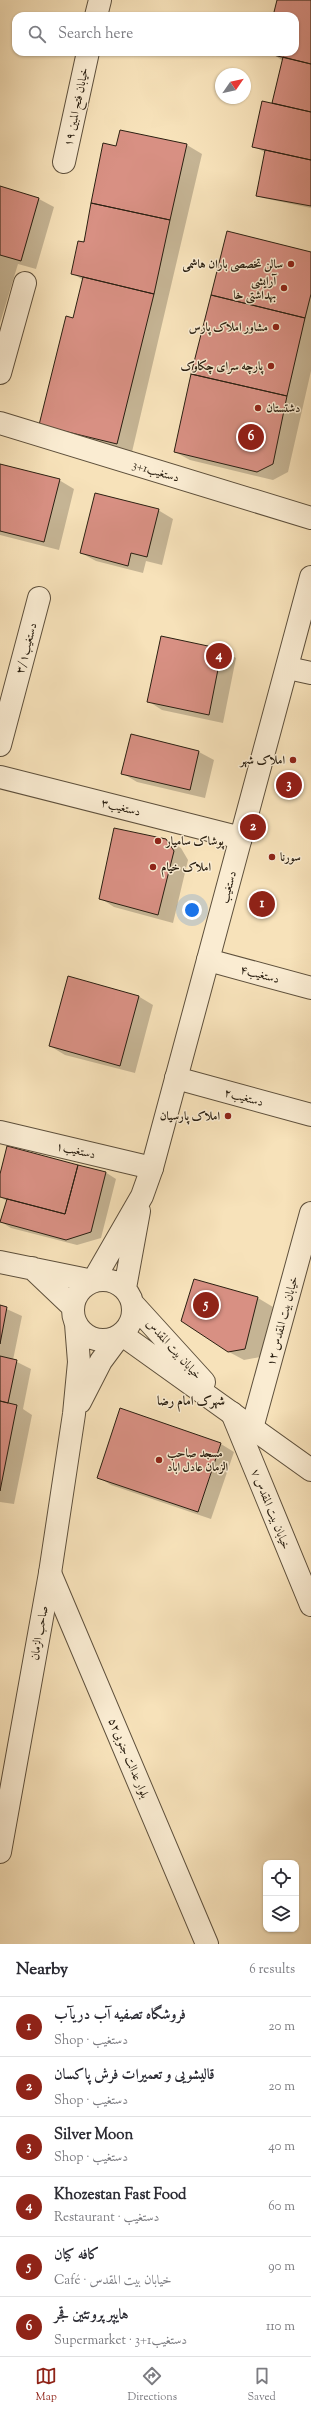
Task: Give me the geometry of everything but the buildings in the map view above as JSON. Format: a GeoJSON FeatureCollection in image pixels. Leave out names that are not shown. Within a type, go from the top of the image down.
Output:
{"type":"FeatureCollection","features":[{"type":"Feature","properties":{"kind":"street"},"geometry":{"type":"LineString","coordinates":[[97,12],[100,0]]}},
{"type":"Feature","properties":{"kind":"street","name":"خیابان فتح المبین ۱۹"},"geometry":{"type":"LineString","coordinates":[[64,162],[87,56]]}},
{"type":"Feature","properties":{"kind":"street"},"geometry":{"type":"LineString","coordinates":[[0,373],[25,283]]}},
{"type":"Feature","properties":{"kind":"street","name":"3+1دستغیب"},"geometry":{"type":"LineString","coordinates":[[0,423],[311,518]]}},
{"type":"Feature","properties":{"kind":"street","name":"دستغیب"},"geometry":{"type":"LineString","coordinates":[[142,1196],[152,1168],[288,668],[311,577]]}},
{"type":"Feature","properties":{"kind":"street","name":"۳/۱دستغیب"},"geometry":{"type":"LineString","coordinates":[[0,745],[39,598]]}},
{"type":"Feature","properties":{"kind":"street"},"geometry":{"type":"LineString","coordinates":[[288,668],[311,673]]}},
{"type":"Feature","properties":{"kind":"street","name":"دستغیب۳"},"geometry":{"type":"LineString","coordinates":[[0,777],[241,838]]}},
{"type":"Feature","properties":{"kind":"street","name":"دستغیب۴"},"geometry":{"type":"LineString","coordinates":[[208,960],[311,988]]}},
{"type":"Feature","properties":{"kind":"street","name":"۲دستغیب"},"geometry":{"type":"LineString","coordinates":[[176,1078],[311,1115]]}},
{"type":"Feature","properties":{"kind":"street","name":"دستغیب۱"},"geometry":{"type":"LineString","coordinates":[[0,1132],[152,1168]]}},
{"type":"Feature","properties":{"kind":"street"},"geometry":{"type":"LineString","coordinates":[[75,1316],[79,1291],[92,1281],[142,1196]]}},
{"type":"Feature","properties":{"kind":"street"},"geometry":{"type":"LineString","coordinates":[[129,1296],[142,1196]]}},
{"type":"Feature","properties":{"kind":"street","name":"خیابان بیت المقدس ۱۲"},"geometry":{"type":"LineString","coordinates":[[252,1428],[311,1214]]}},
{"type":"Feature","properties":{"kind":"street","name":"خیابان بیت المقدس"},"geometry":{"type":"LineString","coordinates":[[0,1262],[92,1281],[110,1280],[129,1296],[232,1413]]}},
{"type":"Feature","properties":{"kind":"street"},"geometry":{"type":"LineString","coordinates":[[32,1268],[75,1316],[88,1336],[105,1340],[121,1334]]}},
{"type":"Feature","properties":{"kind":"street","name":"خیابان بیت المقدس"},"geometry":{"type":"LineString","coordinates":[[129,1296],[132,1321],[121,1334],[311,1470]]}},
{"type":"Feature","properties":{"kind":"street","name":"صاحب الزمان"},"geometry":{"type":"LineString","coordinates":[[0,1852],[50,1573],[74,1414],[79,1362],[75,1316]]}},
{"type":"Feature","properties":{"kind":"street"},"geometry":{"type":"LineString","coordinates":[[74,1414],[101,1361],[121,1334]]}},
{"type":"Feature","properties":{"kind":"street","name":"خیابان بیت المقدس ۷"},"geometry":{"type":"LineString","coordinates":[[232,1413],[311,1605]]}},
{"type":"Feature","properties":{"kind":"street","name":"بلوار عدالت جنوبی۵۲"},"geometry":{"type":"LineString","coordinates":[[50,1573],[207,1944]]}},
{"type":"Feature","properties":{"kind":"place","name":"سالن تخصصی باران هاشمی"},"geometry":{"type":"Point","coordinates":[291,264]}},
{"type":"Feature","properties":{"kind":"place","name":"آرایشی بهداشتی خا"},"geometry":{"type":"Point","coordinates":[284,288]}},
{"type":"Feature","properties":{"kind":"place","name":"مشاور املاک پارس"},"geometry":{"type":"Point","coordinates":[276,327]}},
{"type":"Feature","properties":{"kind":"place","name":"پارچه سرای چکاوک"},"geometry":{"type":"Point","coordinates":[271,366]}},
{"type":"Feature","properties":{"kind":"place","name":"دشتستان"},"geometry":{"type":"Point","coordinates":[258,408]}},
{"type":"Feature","properties":{"kind":"place","name":"هایپر پروتئین قجر"},"geometry":{"type":"Point","coordinates":[251,437]}},
{"type":"Feature","properties":{"kind":"place","name":"Khozestan Fast Food"},"geometry":{"type":"Point","coordinates":[219,656]}},
{"type":"Feature","properties":{"kind":"place","name":"املاک شهر"},"geometry":{"type":"Point","coordinates":[293,760]}},
{"type":"Feature","properties":{"kind":"place","name":"Silver Moon"},"geometry":{"type":"Point","coordinates":[289,785]}},
{"type":"Feature","properties":{"kind":"place","name":"قالیشویی و تعمیرات فرش پاکسان"},"geometry":{"type":"Point","coordinates":[253,827]}},
{"type":"Feature","properties":{"kind":"place","name":"پوشاک سامیار"},"geometry":{"type":"Point","coordinates":[158,841]}},
{"type":"Feature","properties":{"kind":"place","name":"سورنا"},"geometry":{"type":"Point","coordinates":[272,857]}},
{"type":"Feature","properties":{"kind":"place","name":"املاک خیام"},"geometry":{"type":"Point","coordinates":[153,867]}},
{"type":"Feature","properties":{"kind":"place","name":"فروشگاه تصفیه آب دریآب"},"geometry":{"type":"Point","coordinates":[262,904]}},
{"type":"Feature","properties":{"kind":"place","name":"املاک پارسیان"},"geometry":{"type":"Point","coordinates":[228,1116]}},
{"type":"Feature","properties":{"kind":"place","name":"کافه کیان"},"geometry":{"type":"Point","coordinates":[206,1305]}},
{"type":"Feature","properties":{"kind":"place","name":"مسجد صاحب الزمان عادل اباد"},"geometry":{"type":"Point","coordinates":[159,1460]}},
{"type":"Feature","properties":{"kind":"district","name":"شهرک امام رضا"},"geometry":{"type":"Point","coordinates":[191,1400]}}]}
